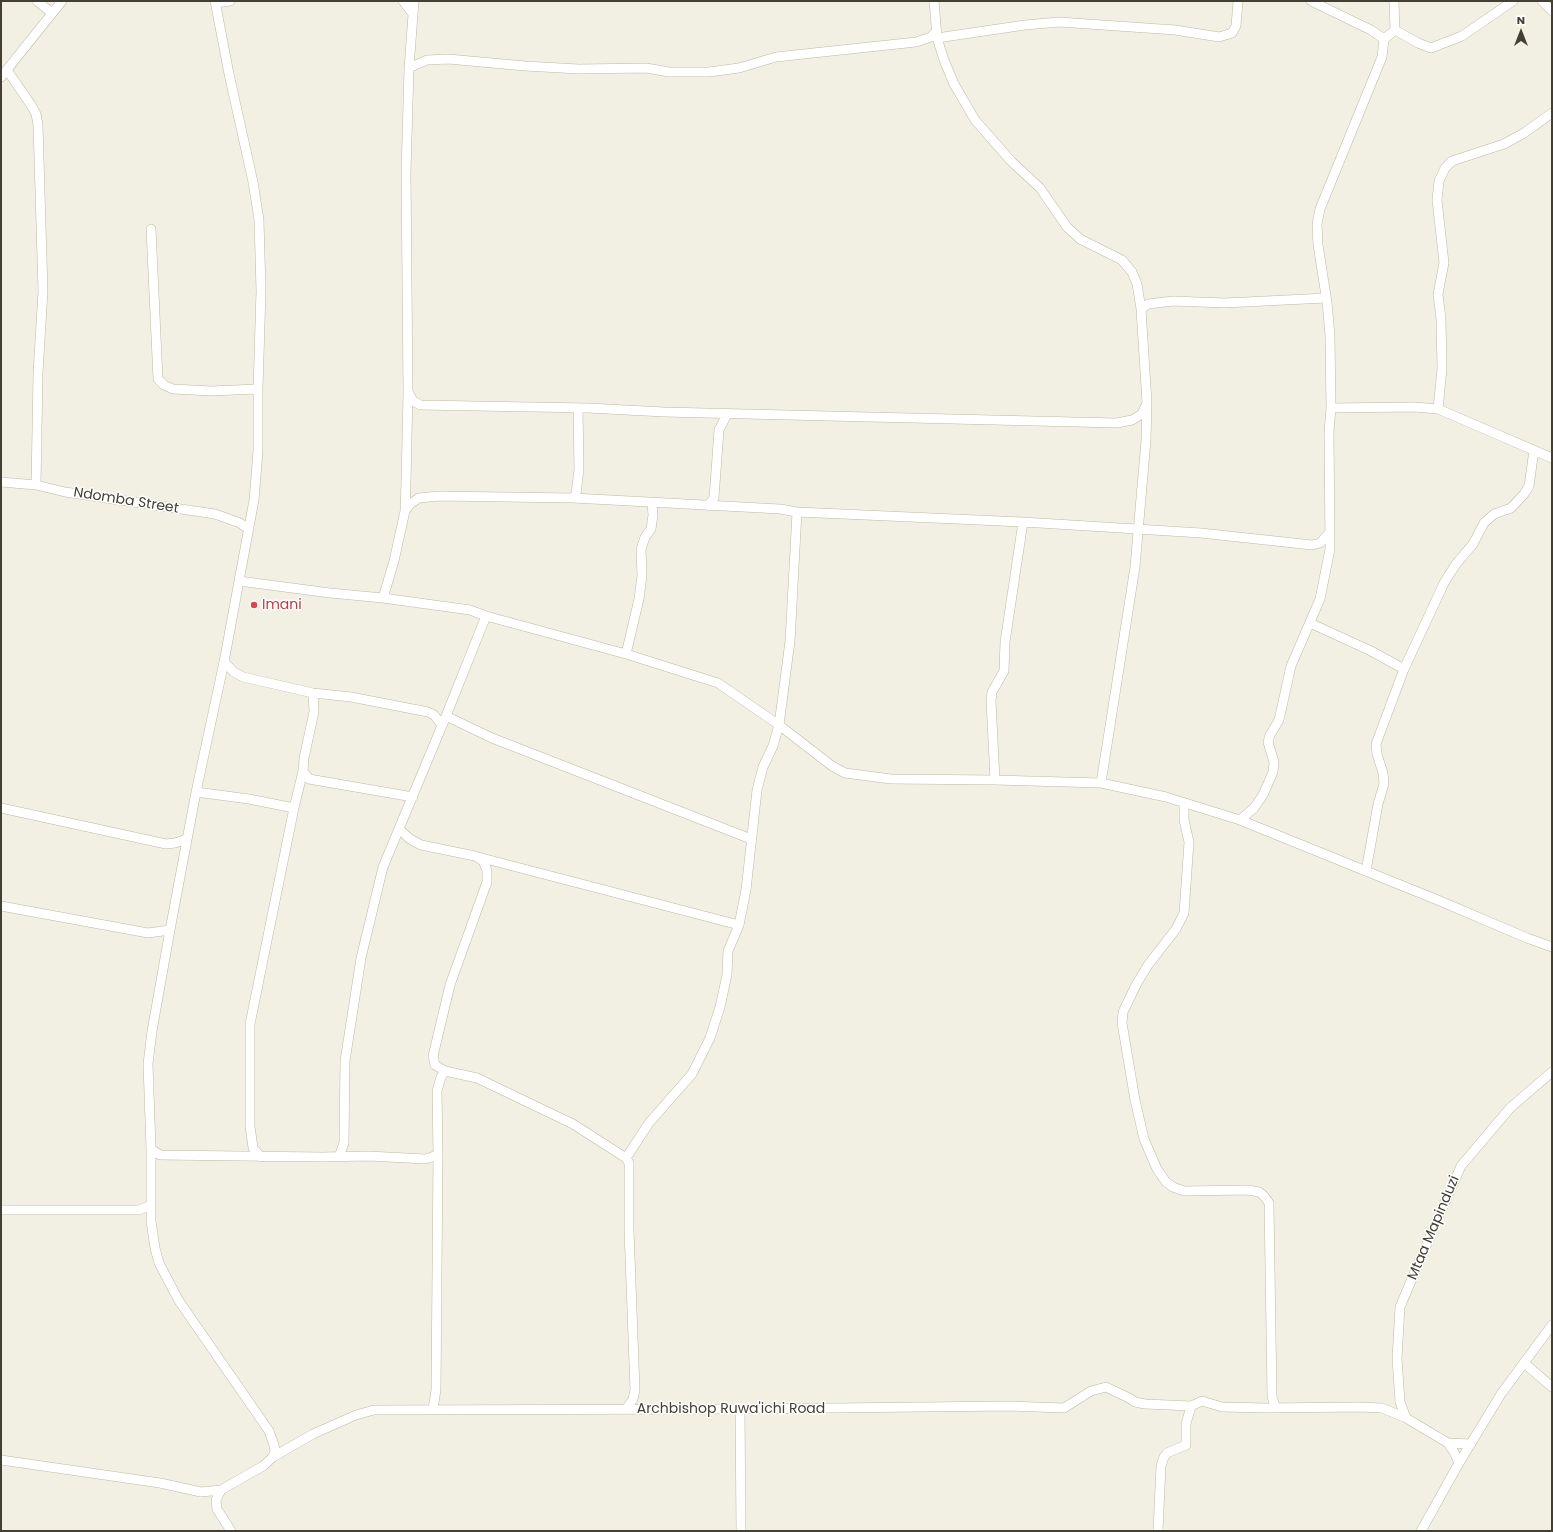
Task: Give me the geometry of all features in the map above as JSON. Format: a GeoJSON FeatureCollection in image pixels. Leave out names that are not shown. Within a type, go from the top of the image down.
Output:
{"type":"FeatureCollection","features":[{"type":"Feature","properties":{"kind":"street"},"geometry":{"type":"LineString","coordinates":[[37,1],[52,13]]}},
{"type":"Feature","properties":{"kind":"street"},"geometry":{"type":"LineString","coordinates":[[36,485],[38,372],[43,291],[38,125],[36,114],[31,105],[4,74],[62,1]]}},
{"type":"Feature","properties":{"kind":"street"},"geometry":{"type":"LineString","coordinates":[[230,1],[215,2],[253,182],[259,220],[261,291],[258,451],[254,500],[224,662],[196,792],[152,1031],[148,1064],[151,1205],[153,1234],[159,1263],[179,1301],[269,1431],[275,1451],[273,1457]]}},
{"type":"Feature","properties":{"kind":"street"},"geometry":{"type":"LineString","coordinates":[[403,1],[413,14]]}},
{"type":"Feature","properties":{"kind":"street"},"geometry":{"type":"LineString","coordinates":[[383,598],[394,562],[404,510],[406,482],[408,392],[406,172],[409,68],[414,1]]}},
{"type":"Feature","properties":{"kind":"street"},"geometry":{"type":"LineString","coordinates":[[934,1],[936,35],[944,60],[954,84],[975,120],[1010,161],[1040,188],[1067,227],[1080,239],[1122,260],[1132,272],[1137,284],[1141,309],[1147,403],[1146,440],[1135,567],[1101,782]]}},
{"type":"Feature","properties":{"kind":"street"},"geometry":{"type":"LineString","coordinates":[[409,68],[427,60],[448,59],[579,69],[646,68],[669,72],[709,72],[739,68],[776,58],[916,42],[936,35],[1059,22],[1174,30],[1219,37],[1232,33],[1236,26],[1238,1]]}},
{"type":"Feature","properties":{"kind":"street"},"geometry":{"type":"LineString","coordinates":[[1311,1],[1372,30],[1384,39]]}},
{"type":"Feature","properties":{"kind":"street"},"geometry":{"type":"LineString","coordinates":[[1394,1],[1395,30]]}},
{"type":"Feature","properties":{"kind":"street"},"geometry":{"type":"LineString","coordinates":[[1395,30],[1418,43],[1432,48],[1462,36],[1513,1]]}},
{"type":"Feature","properties":{"kind":"street"},"geometry":{"type":"LineString","coordinates":[[1542,1],[1552,12]]}},
{"type":"Feature","properties":{"kind":"street"},"geometry":{"type":"LineString","coordinates":[[1240,820],[1254,808],[1263,795],[1272,772],[1274,762],[1268,742],[1278,720],[1291,666],[1320,599],[1330,549],[1330,336],[1318,245],[1317,224],[1320,209],[1382,56],[1384,39],[1395,30]]}},
{"type":"Feature","properties":{"kind":"street"},"geometry":{"type":"LineString","coordinates":[[1438,409],[1442,369],[1441,319],[1438,294],[1444,263],[1437,200],[1439,181],[1445,168],[1452,161],[1504,144],[1524,133],[1552,113]]}},
{"type":"Feature","properties":{"kind":"street"},"geometry":{"type":"LineString","coordinates":[[150,230],[158,379],[164,385],[173,389],[211,391],[258,390]]}},
{"type":"Feature","properties":{"kind":"street"},"geometry":{"type":"LineString","coordinates":[[1141,309],[1148,304],[1173,301],[1225,303],[1326,298]]}},
{"type":"Feature","properties":{"kind":"street"},"geometry":{"type":"LineString","coordinates":[[408,392],[413,401],[420,405],[1117,423],[1132,420],[1142,414],[1147,403]]}},
{"type":"Feature","properties":{"kind":"street"},"geometry":{"type":"LineString","coordinates":[[408,414],[420,405]]}},
{"type":"Feature","properties":{"kind":"street"},"geometry":{"type":"LineString","coordinates":[[1330,408],[1414,407],[1438,409],[1552,458]]}},
{"type":"Feature","properties":{"kind":"street"},"geometry":{"type":"LineString","coordinates":[[573,498],[576,494],[580,469],[578,408]]}},
{"type":"Feature","properties":{"kind":"street"},"geometry":{"type":"LineString","coordinates":[[708,506],[714,498],[719,430],[727,414]]}},
{"type":"Feature","properties":{"kind":"street"},"geometry":{"type":"LineString","coordinates":[[1366,871],[1378,804],[1384,784],[1376,744],[1404,669],[1444,584],[1456,564],[1473,544],[1484,523],[1494,514],[1511,508],[1529,486],[1534,450]]}},
{"type":"Feature","properties":{"kind":"street","name":"Ndomba Street"},"geometry":{"type":"LineString","coordinates":[[1,482],[36,485],[65,492],[215,514],[240,523],[248,530]]}},
{"type":"Feature","properties":{"kind":"street"},"geometry":{"type":"LineString","coordinates":[[406,482],[419,498]]}},
{"type":"Feature","properties":{"kind":"street"},"geometry":{"type":"LineString","coordinates":[[404,510],[419,498],[439,496],[573,498],[780,509],[797,512],[1023,522],[1201,533],[1312,545],[1320,543],[1329,533]]}},
{"type":"Feature","properties":{"kind":"street"},"geometry":{"type":"LineString","coordinates":[[626,654],[639,600],[642,575],[641,549],[645,537],[651,529],[653,515],[652,503]]}},
{"type":"Feature","properties":{"kind":"street"},"geometry":{"type":"LineString","coordinates":[[626,1158],[649,1123],[692,1074],[710,1038],[720,1007],[726,975],[728,951],[739,925],[746,890],[757,790],[763,767],[773,746],[779,725],[790,641],[797,512]]}},
{"type":"Feature","properties":{"kind":"street"},"geometry":{"type":"LineString","coordinates":[[995,780],[991,701],[992,692],[1004,671],[1006,642],[1023,522]]}},
{"type":"Feature","properties":{"kind":"street"},"geometry":{"type":"LineString","coordinates":[[239,581],[470,610],[486,616],[626,654],[718,683],[779,725],[832,766],[845,773],[891,779],[1101,782],[1166,797],[1240,820],[1552,947]]}},
{"type":"Feature","properties":{"kind":"street"},"geometry":{"type":"LineString","coordinates":[[339,1157],[344,1143],[345,1061],[361,958],[383,867],[486,616]]}},
{"type":"Feature","properties":{"kind":"street"},"geometry":{"type":"LineString","coordinates":[[1310,623],[1371,651],[1404,669]]}},
{"type":"Feature","properties":{"kind":"street"},"geometry":{"type":"LineString","coordinates":[[224,662],[234,672],[243,677],[313,693],[351,697],[428,712],[434,715],[442,725]]}},
{"type":"Feature","properties":{"kind":"street"},"geometry":{"type":"LineString","coordinates":[[261,1157],[253,1148],[250,1126],[250,1024],[294,808],[303,771],[304,758],[314,712],[313,693]]}},
{"type":"Feature","properties":{"kind":"street"},"geometry":{"type":"LineString","coordinates":[[446,716],[492,738],[752,839]]}},
{"type":"Feature","properties":{"kind":"street"},"geometry":{"type":"LineString","coordinates":[[303,771],[309,779],[316,781],[413,797]]}},
{"type":"Feature","properties":{"kind":"street"},"geometry":{"type":"LineString","coordinates":[[196,792],[249,799],[294,808]]}},
{"type":"Feature","properties":{"kind":"street"},"geometry":{"type":"LineString","coordinates":[[1184,803],[1184,820],[1188,842],[1184,912],[1176,929],[1148,965],[1136,985],[1124,1012],[1122,1023],[1144,1139],[1157,1170],[1166,1182],[1173,1187],[1184,1191],[1248,1190],[1259,1192],[1269,1203],[1272,1397],[1276,1408]]}},
{"type":"Feature","properties":{"kind":"street"},"geometry":{"type":"LineString","coordinates":[[1,808],[166,844],[176,843],[187,839]]}},
{"type":"Feature","properties":{"kind":"street"},"geometry":{"type":"LineString","coordinates":[[399,829],[410,839],[420,845],[475,856],[739,925]]}},
{"type":"Feature","properties":{"kind":"street"},"geometry":{"type":"LineString","coordinates":[[475,856],[483,862],[487,870],[487,882],[450,985],[433,1056],[435,1065],[445,1071],[477,1078],[573,1124],[626,1158],[629,1163],[629,1230],[635,1390],[633,1399],[626,1409]]}},
{"type":"Feature","properties":{"kind":"street"},"geometry":{"type":"LineString","coordinates":[[1,906],[148,933],[170,930]]}},
{"type":"Feature","properties":{"kind":"street"},"geometry":{"type":"LineString","coordinates":[[433,1409],[436,1390],[438,1154],[437,1091],[445,1071]]}},
{"type":"Feature","properties":{"kind":"street","name":"Mtaa Mapinduzi"},"geometry":{"type":"LineString","coordinates":[[1406,1418],[1400,1402],[1397,1358],[1400,1307],[1436,1220],[1461,1166],[1510,1108],[1552,1072]]}},
{"type":"Feature","properties":{"kind":"street"},"geometry":{"type":"LineString","coordinates":[[151,1149],[160,1155],[261,1157],[369,1156],[425,1159],[438,1154]]}},
{"type":"Feature","properties":{"kind":"street"},"geometry":{"type":"LineString","coordinates":[[1,1210],[139,1210],[151,1205]]}},
{"type":"Feature","properties":{"kind":"street"},"geometry":{"type":"LineString","coordinates":[[1421,1531],[1458,1463],[1501,1394],[1552,1325]]}},
{"type":"Feature","properties":{"kind":"street"},"geometry":{"type":"LineString","coordinates":[[1524,1363],[1552,1387]]}},
{"type":"Feature","properties":{"kind":"street","name":"Archbishop Ruwa'ichi Road"},"geometry":{"type":"LineString","coordinates":[[221,1490],[263,1466],[273,1457],[313,1434],[356,1415],[374,1410],[740,1409],[1008,1406],[1064,1408],[1091,1390],[1106,1387],[1135,1402],[1144,1404],[1191,1406],[1202,1401],[1222,1407],[1276,1408],[1359,1406],[1382,1408],[1406,1418],[1448,1443]]}},
{"type":"Feature","properties":{"kind":"street"},"geometry":{"type":"LineString","coordinates":[[1266,1408],[1272,1397]]}},
{"type":"Feature","properties":{"kind":"street"},"geometry":{"type":"LineString","coordinates":[[1158,1531],[1160,1466],[1167,1453],[1186,1445],[1186,1424],[1191,1406]]}},
{"type":"Feature","properties":{"kind":"street"},"geometry":{"type":"LineString","coordinates":[[740,1409],[741,1531]]}},
{"type":"Feature","properties":{"kind":"street"},"geometry":{"type":"LineString","coordinates":[[1448,1443],[1471,1444]]}},
{"type":"Feature","properties":{"kind":"street"},"geometry":{"type":"LineString","coordinates":[[1448,1443],[1454,1452],[1458,1463]]}},
{"type":"Feature","properties":{"kind":"street"},"geometry":{"type":"LineString","coordinates":[[1,1460],[160,1483],[201,1492],[221,1490]]}},
{"type":"Feature","properties":{"kind":"street"},"geometry":{"type":"LineString","coordinates":[[217,1508],[216,1500],[221,1490]]}},
{"type":"Feature","properties":{"kind":"street"},"geometry":{"type":"LineString","coordinates":[[201,1492],[217,1508],[231,1531]]}},
{"type":"Feature","properties":{"kind":"place","name":"Imani"},"geometry":{"type":"Point","coordinates":[254,605]}}]}
